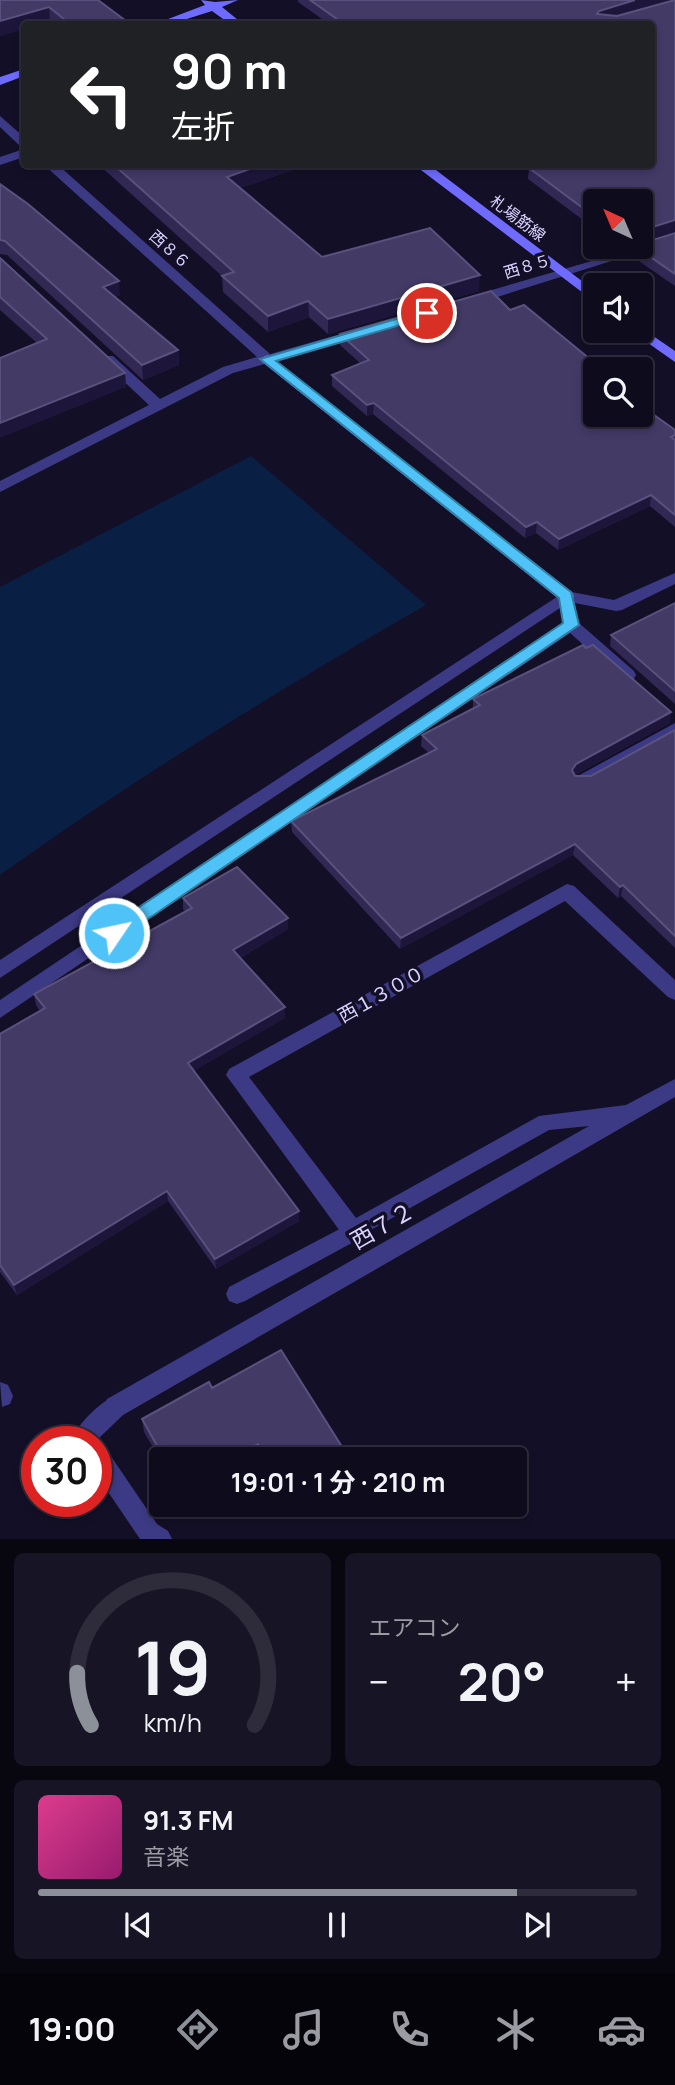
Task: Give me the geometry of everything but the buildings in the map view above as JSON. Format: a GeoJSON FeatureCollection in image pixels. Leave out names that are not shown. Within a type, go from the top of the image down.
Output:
{"type":"FeatureCollection","features":[{"type":"Feature","properties":{"kind":"street"},"geometry":{"type":"LineString","coordinates":[[168,21],[209,3],[232,0]]}},
{"type":"Feature","properties":{"kind":"street"},"geometry":{"type":"LineString","coordinates":[[209,3],[233,21]]}},
{"type":"Feature","properties":{"kind":"street"},"geometry":{"type":"LineString","coordinates":[[0,81],[21,73]]}},
{"type":"Feature","properties":{"kind":"street"},"geometry":{"type":"LineString","coordinates":[[0,120],[21,139]]}},
{"type":"Feature","properties":{"kind":"street"},"geometry":{"type":"LineString","coordinates":[[0,161],[21,154]]}},
{"type":"Feature","properties":{"kind":"street","name":"西８６"},"geometry":{"type":"LineString","coordinates":[[53,168],[267,359]]}},
{"type":"Feature","properties":{"kind":"street","name":"札場筋線"},"geometry":{"type":"LineString","coordinates":[[424,168],[583,289]]}},
{"type":"Feature","properties":{"kind":"street","name":"西８５"},"geometry":{"type":"LineString","coordinates":[[454,306],[675,237]]}},
{"type":"Feature","properties":{"kind":"street"},"geometry":{"type":"LineString","coordinates":[[0,487],[228,369],[374,329]]}},
{"type":"Feature","properties":{"kind":"street"},"geometry":{"type":"LineString","coordinates":[[653,342],[675,358]]}},
{"type":"Feature","properties":{"kind":"street"},"geometry":{"type":"LineString","coordinates":[[100,351],[159,406]]}},
{"type":"Feature","properties":{"kind":"street"},"geometry":{"type":"LineString","coordinates":[[267,359],[566,596],[616,606],[675,578]]}},
{"type":"Feature","properties":{"kind":"street"},"geometry":{"type":"LineString","coordinates":[[566,596],[571,625],[644,689]]}},
{"type":"Feature","properties":{"kind":"street"},"geometry":{"type":"LineString","coordinates":[[0,970],[566,596]]}},
{"type":"Feature","properties":{"kind":"street"},"geometry":{"type":"LineString","coordinates":[[0,1010],[571,625]]}},
{"type":"Feature","properties":{"kind":"street"},"geometry":{"type":"LineString","coordinates":[[582,781],[675,729]]}},
{"type":"Feature","properties":{"kind":"street","name":"西１３００"},"geometry":{"type":"LineString","coordinates":[[353,1231],[236,1075],[567,891],[675,992]]}},
{"type":"Feature","properties":{"kind":"street","name":"西７２"},"geometry":{"type":"LineString","coordinates":[[96,1426],[115,1407],[675,1087]]}},
{"type":"Feature","properties":{"kind":"street"},"geometry":{"type":"LineString","coordinates":[[237,1294],[545,1122],[629,1113]]}},
{"type":"Feature","properties":{"kind":"street"},"geometry":{"type":"LineString","coordinates":[[112,1478],[149,1532],[160,1539]]}},
{"type":"Feature","properties":{"kind":"water"},"geometry":{"type":"Polygon","coordinates":[[[251,456],[426,605],[210,735],[104,803],[0,875],[0,587],[251,456]]]}},
{"type":"Feature","properties":{"kind":"route"},"geometry":{"type":"LineString","coordinates":[[114,933],[571,625],[566,596],[267,359],[427,313]]}}]}
